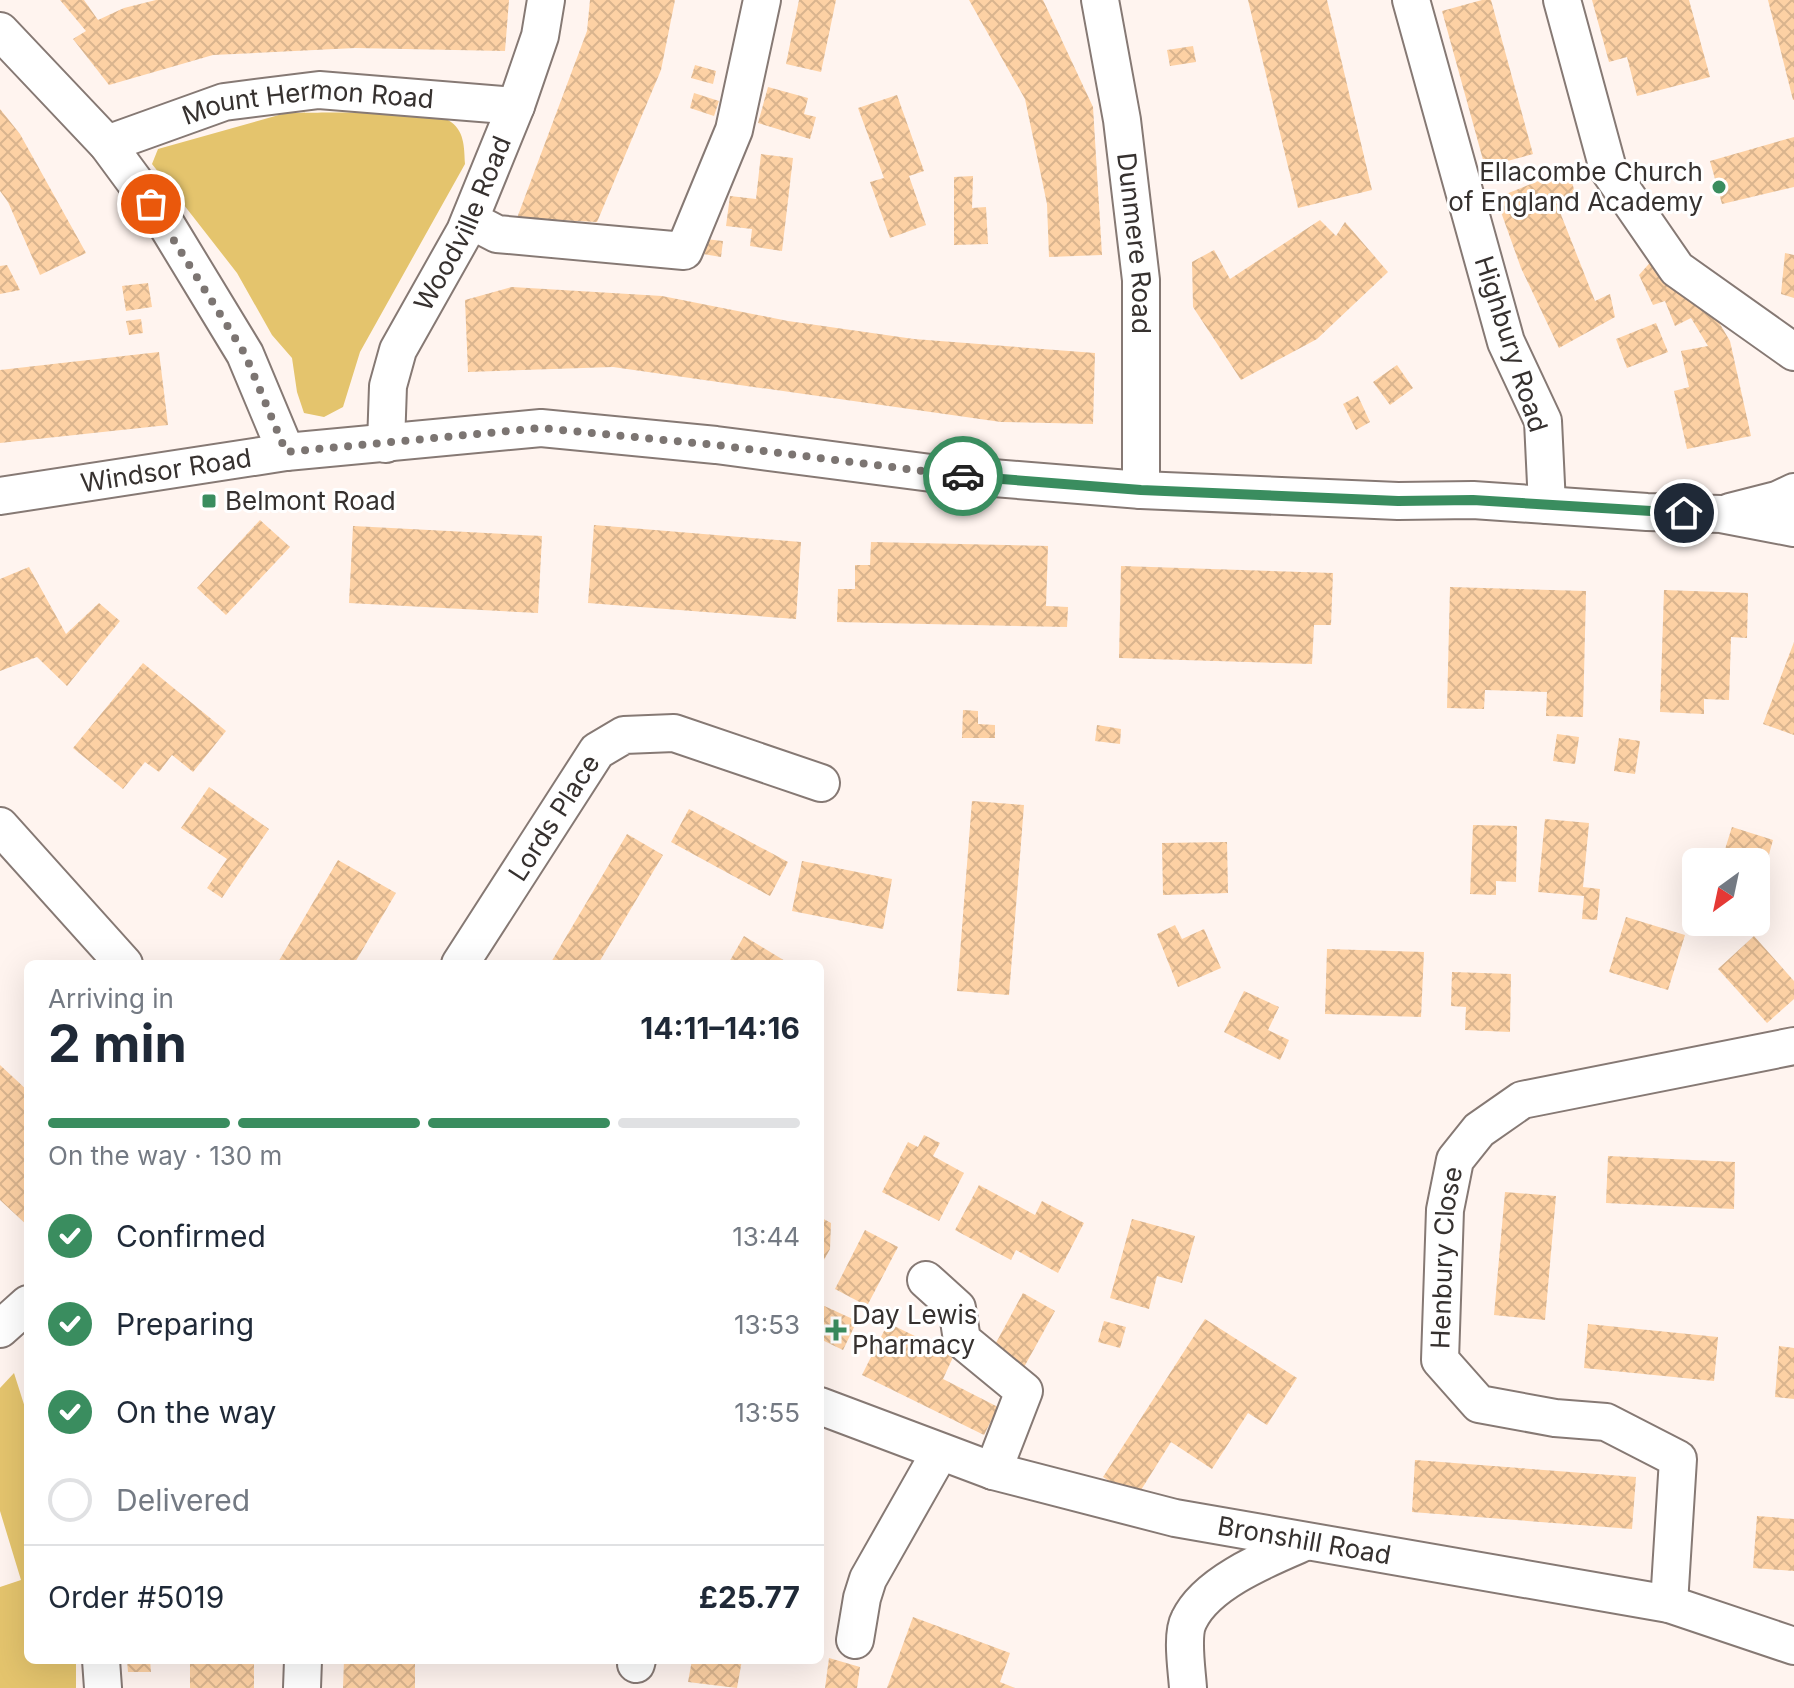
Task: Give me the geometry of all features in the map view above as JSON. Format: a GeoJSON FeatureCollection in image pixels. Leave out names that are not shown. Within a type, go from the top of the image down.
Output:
{"type":"FeatureCollection","features":[{"type":"Feature","properties":{"kind":"street","name":"Woodville Road"},"geometry":{"type":"LineString","coordinates":[[386,444],[388,386],[398,350],[470,220],[516,106],[540,36],[546,0]]}},
{"type":"Feature","properties":{"kind":"street"},"geometry":{"type":"LineString","coordinates":[[470,220],[497,234],[684,251],[734,130],[762,0]]}},
{"type":"Feature","properties":{"kind":"street","name":"Dunmere Road"},"geometry":{"type":"LineString","coordinates":[[1100,0],[1122,120],[1141,280],[1141,490]]}},
{"type":"Feature","properties":{"kind":"street","name":"Highbury Road"},"geometry":{"type":"LineString","coordinates":[[1411,0],[1506,342],[1543,421],[1547,505]]}},
{"type":"Feature","properties":{"kind":"street"},"geometry":{"type":"LineString","coordinates":[[1562,0],[1608,169],[1677,269],[1794,352]]}},
{"type":"Feature","properties":{"kind":"street"},"geometry":{"type":"LineString","coordinates":[[0,31],[107,144],[166,224],[245,354],[286,452]]}},
{"type":"Feature","properties":{"kind":"street","name":"Mount Hermon Road"},"geometry":{"type":"LineString","coordinates":[[107,144],[224,102],[319,90],[516,106]]}},
{"type":"Feature","properties":{"kind":"street","name":"Windsor Road"},"geometry":{"type":"LineString","coordinates":[[0,496],[286,452],[541,428],[716,445],[931,473],[1141,490],[1398,501],[1473,500],[1721,514],[1794,528]]}},
{"type":"Feature","properties":{"kind":"street","name":"Windsor Road"},"geometry":{"type":"LineString","coordinates":[[1721,514],[1777,500],[1794,492]]}},
{"type":"Feature","properties":{"kind":"street","name":"Lords Place"},"geometry":{"type":"LineString","coordinates":[[463,960],[597,751],[624,735],[674,733],[821,783]]}},
{"type":"Feature","properties":{"kind":"street"},"geometry":{"type":"LineString","coordinates":[[0,826],[120,960]]}},
{"type":"Feature","properties":{"kind":"street","name":"Henbury Close"},"geometry":{"type":"LineString","coordinates":[[1669,1604],[1678,1459],[1606,1422],[1555,1418],[1479,1404],[1440,1360],[1445,1210],[1455,1160],[1479,1130],[1522,1100],[1794,1046]]}},
{"type":"Feature","properties":{"kind":"street"},"geometry":{"type":"LineString","coordinates":[[926,1280],[957,1308],[962,1340],[1024,1391],[993,1471]]}},
{"type":"Feature","properties":{"kind":"street","name":"Bronshill Road"},"geometry":{"type":"LineString","coordinates":[[824,1408],[993,1471],[1175,1518],[1669,1604],[1794,1646]]}},
{"type":"Feature","properties":{"kind":"street"},"geometry":{"type":"LineString","coordinates":[[855,1640],[868,1579],[940,1452]]}},
{"type":"Feature","properties":{"kind":"street"},"geometry":{"type":"LineString","coordinates":[[1188,1688],[1187,1622],[1206,1598],[1250,1566],[1305,1542]]}},
{"type":"Feature","properties":{"kind":"street"},"geometry":{"type":"LineString","coordinates":[[101,1664],[103,1688]]}},
{"type":"Feature","properties":{"kind":"street"},"geometry":{"type":"LineString","coordinates":[[302,1688],[303,1664]]}},
{"type":"Feature","properties":{"kind":"shaded area"},"geometry":{"type":"Polygon","coordinates":[[[286,113],[396,113],[437,117],[454,124],[464,145],[465,164],[360,352],[343,407],[324,417],[304,413],[292,358],[272,335],[237,273],[152,164],[158,149],[286,113]]]}},
{"type":"Feature","properties":{"kind":"shaded area"},"geometry":{"type":"Polygon","coordinates":[[[14,1373],[24,1404],[24,1664],[76,1664],[76,1688],[0,1688],[0,1587],[21,1580],[0,1511],[0,1388],[14,1373]]]}},
{"type":"Feature","properties":{"kind":"building"},"geometry":{"type":"Polygon","coordinates":[[[60,0],[84,0],[98,20],[124,8],[156,0],[509,0],[505,51],[355,48],[213,55],[109,85],[73,39],[86,31],[60,0]]]}},
{"type":"Feature","properties":{"kind":"building"},"geometry":{"type":"Polygon","coordinates":[[[590,0],[675,0],[661,70],[597,222],[517,218],[587,31],[590,0]]]}},
{"type":"Feature","properties":{"kind":"building"},"geometry":{"type":"Polygon","coordinates":[[[799,0],[836,0],[821,72],[786,64],[799,0]]]}},
{"type":"Feature","properties":{"kind":"building"},"geometry":{"type":"Polygon","coordinates":[[[969,0],[1043,0],[1093,107],[1102,255],[1049,257],[1047,204],[1025,99],[969,0]]]}},
{"type":"Feature","properties":{"kind":"building"},"geometry":{"type":"Polygon","coordinates":[[[1248,0],[1327,0],[1372,190],[1298,208],[1248,0]]]}},
{"type":"Feature","properties":{"kind":"building"},"geometry":{"type":"Polygon","coordinates":[[[1491,0],[1533,154],[1485,167],[1442,11],[1491,0]]]}},
{"type":"Feature","properties":{"kind":"building"},"geometry":{"type":"Polygon","coordinates":[[[1592,0],[1689,0],[1710,77],[1637,96],[1627,57],[1609,62],[1592,0]]]}},
{"type":"Feature","properties":{"kind":"building"},"geometry":{"type":"Polygon","coordinates":[[[1768,0],[1794,0],[1794,100],[1793,100],[1768,0]]]}},
{"type":"Feature","properties":{"kind":"building"},"geometry":{"type":"Polygon","coordinates":[[[1193,46],[1196,62],[1170,66],[1167,50],[1193,46]]]}},
{"type":"Feature","properties":{"kind":"building"},"geometry":{"type":"Polygon","coordinates":[[[695,65],[716,71],[713,84],[691,78],[695,65]]]}},
{"type":"Feature","properties":{"kind":"building"},"geometry":{"type":"Polygon","coordinates":[[[768,87],[808,98],[804,114],[816,117],[810,139],[758,123],[768,87]]]}},
{"type":"Feature","properties":{"kind":"building"},"geometry":{"type":"Polygon","coordinates":[[[694,93],[719,101],[714,116],[690,108],[694,93]]]}},
{"type":"Feature","properties":{"kind":"building"},"geometry":{"type":"Polygon","coordinates":[[[897,95],[924,171],[909,176],[926,225],[890,238],[870,182],[884,178],[858,108],[897,95]]]}},
{"type":"Feature","properties":{"kind":"building"},"geometry":{"type":"Polygon","coordinates":[[[0,109],[20,134],[86,253],[40,275],[8,202],[0,191],[0,109]]]}},
{"type":"Feature","properties":{"kind":"building"},"geometry":{"type":"Polygon","coordinates":[[[1794,137],[1794,187],[1722,204],[1710,161],[1794,137]]]}},
{"type":"Feature","properties":{"kind":"building"},"geometry":{"type":"Polygon","coordinates":[[[761,154],[793,158],[782,251],[750,246],[752,229],[726,226],[730,196],[756,199],[761,154]]]}},
{"type":"Feature","properties":{"kind":"building"},"geometry":{"type":"Polygon","coordinates":[[[1568,169],[1576,196],[1556,202],[1595,301],[1610,294],[1615,317],[1559,348],[1521,268],[1496,198],[1568,169]]]}},
{"type":"Feature","properties":{"kind":"building"},"geometry":{"type":"Polygon","coordinates":[[[973,176],[972,208],[986,207],[988,244],[954,245],[954,177],[973,176]]]}},
{"type":"Feature","properties":{"kind":"building"},"geometry":{"type":"Polygon","coordinates":[[[1320,220],[1336,236],[1345,222],[1388,272],[1317,339],[1241,380],[1193,307],[1192,262],[1214,250],[1230,279],[1320,220]]]}},
{"type":"Feature","properties":{"kind":"building"},"geometry":{"type":"Polygon","coordinates":[[[705,239],[723,241],[721,257],[703,254],[705,239]]]}},
{"type":"Feature","properties":{"kind":"building"},"geometry":{"type":"Polygon","coordinates":[[[1785,253],[1794,255],[1794,298],[1781,294],[1785,253]]]}},
{"type":"Feature","properties":{"kind":"building"},"geometry":{"type":"Polygon","coordinates":[[[1655,257],[1708,304],[1730,341],[1751,436],[1687,449],[1674,391],[1689,387],[1681,351],[1708,346],[1691,318],[1675,326],[1665,301],[1653,305],[1639,275],[1655,257]]]}},
{"type":"Feature","properties":{"kind":"building"},"geometry":{"type":"Polygon","coordinates":[[[7,265],[20,290],[0,294],[0,266],[7,265]]]}},
{"type":"Feature","properties":{"kind":"building"},"geometry":{"type":"Polygon","coordinates":[[[148,283],[152,307],[126,311],[122,286],[148,283]]]}},
{"type":"Feature","properties":{"kind":"building"},"geometry":{"type":"Polygon","coordinates":[[[512,287],[662,296],[788,321],[914,339],[1095,353],[1093,424],[1001,422],[613,367],[468,372],[465,300],[512,287]]]}},
{"type":"Feature","properties":{"kind":"building"},"geometry":{"type":"Polygon","coordinates":[[[141,319],[143,333],[129,335],[126,321],[141,319]]]}},
{"type":"Feature","properties":{"kind":"building"},"geometry":{"type":"Polygon","coordinates":[[[1656,323],[1668,352],[1627,368],[1616,339],[1656,323]]]}},
{"type":"Feature","properties":{"kind":"building"},"geometry":{"type":"Polygon","coordinates":[[[159,352],[168,425],[0,443],[0,370],[159,352]]]}},
{"type":"Feature","properties":{"kind":"building"},"geometry":{"type":"Polygon","coordinates":[[[1397,365],[1413,388],[1390,405],[1373,382],[1397,365]]]}},
{"type":"Feature","properties":{"kind":"building"},"geometry":{"type":"Polygon","coordinates":[[[1358,396],[1370,422],[1356,430],[1343,404],[1358,396]]]}},
{"type":"Feature","properties":{"kind":"building"},"geometry":{"type":"Polygon","coordinates":[[[260,520],[290,547],[226,615],[197,588],[260,520]]]}},
{"type":"Feature","properties":{"kind":"building"},"geometry":{"type":"Polygon","coordinates":[[[594,525],[801,542],[796,619],[588,603],[594,525]]]}},
{"type":"Feature","properties":{"kind":"building"},"geometry":{"type":"Polygon","coordinates":[[[353,526],[542,536],[538,613],[349,603],[353,526]]]}},
{"type":"Feature","properties":{"kind":"building"},"geometry":{"type":"Polygon","coordinates":[[[871,542],[1048,546],[1046,606],[1068,607],[1067,627],[837,622],[838,589],[855,589],[855,565],[870,565],[871,542]]]}},
{"type":"Feature","properties":{"kind":"building"},"geometry":{"type":"Polygon","coordinates":[[[1121,566],[1333,573],[1331,625],[1314,625],[1312,664],[1119,658],[1121,566]]]}},
{"type":"Feature","properties":{"kind":"building"},"geometry":{"type":"Polygon","coordinates":[[[29,567],[66,634],[99,603],[120,621],[67,686],[37,657],[0,671],[0,579],[29,567]]]}},
{"type":"Feature","properties":{"kind":"building"},"geometry":{"type":"Polygon","coordinates":[[[1450,587],[1586,591],[1583,717],[1546,716],[1547,692],[1485,690],[1484,709],[1447,708],[1450,587]]]}},
{"type":"Feature","properties":{"kind":"building"},"geometry":{"type":"Polygon","coordinates":[[[1664,590],[1748,593],[1747,638],[1731,637],[1729,700],[1704,699],[1704,714],[1660,712],[1664,590]]]}},
{"type":"Feature","properties":{"kind":"building"},"geometry":{"type":"Polygon","coordinates":[[[1794,642],[1794,735],[1763,724],[1794,642]]]}},
{"type":"Feature","properties":{"kind":"building"},"geometry":{"type":"Polygon","coordinates":[[[143,663],[226,731],[193,772],[172,755],[159,772],[145,762],[123,789],[73,748],[143,663]]]}},
{"type":"Feature","properties":{"kind":"building"},"geometry":{"type":"Polygon","coordinates":[[[963,710],[978,711],[978,724],[995,725],[995,738],[962,738],[963,710]]]}},
{"type":"Feature","properties":{"kind":"building"},"geometry":{"type":"Polygon","coordinates":[[[1097,725],[1121,729],[1120,744],[1095,741],[1097,725]]]}},
{"type":"Feature","properties":{"kind":"building"},"geometry":{"type":"Polygon","coordinates":[[[1557,734],[1579,737],[1575,764],[1553,761],[1557,734]]]}},
{"type":"Feature","properties":{"kind":"building"},"geometry":{"type":"Polygon","coordinates":[[[1619,738],[1640,741],[1635,774],[1614,771],[1619,738]]]}},
{"type":"Feature","properties":{"kind":"building"},"geometry":{"type":"Polygon","coordinates":[[[209,787],[269,829],[222,898],[207,888],[227,859],[181,828],[209,787]]]}},
{"type":"Feature","properties":{"kind":"building"},"geometry":{"type":"Polygon","coordinates":[[[972,801],[1024,805],[1009,995],[957,991],[972,801]]]}},
{"type":"Feature","properties":{"kind":"building"},"geometry":{"type":"Polygon","coordinates":[[[689,809],[788,862],[770,896],[671,842],[689,809]]]}},
{"type":"Feature","properties":{"kind":"building"},"geometry":{"type":"Polygon","coordinates":[[[1545,819],[1589,823],[1583,887],[1600,889],[1597,920],[1582,919],[1584,896],[1538,892],[1545,819]]]}},
{"type":"Feature","properties":{"kind":"building"},"geometry":{"type":"Polygon","coordinates":[[[1473,825],[1517,826],[1516,882],[1496,881],[1496,895],[1470,894],[1473,825]]]}},
{"type":"Feature","properties":{"kind":"building"},"geometry":{"type":"Polygon","coordinates":[[[1732,827],[1773,840],[1770,851],[1770,848],[1725,848],[1732,827]]]}},
{"type":"Feature","properties":{"kind":"building"},"geometry":{"type":"Polygon","coordinates":[[[627,834],[663,855],[600,960],[552,960],[627,834]]]}},
{"type":"Feature","properties":{"kind":"building"},"geometry":{"type":"Polygon","coordinates":[[[1227,842],[1228,893],[1163,895],[1162,843],[1227,842]]]}},
{"type":"Feature","properties":{"kind":"building"},"geometry":{"type":"Polygon","coordinates":[[[338,860],[396,893],[356,960],[279,960],[338,860]]]}},
{"type":"Feature","properties":{"kind":"building"},"geometry":{"type":"Polygon","coordinates":[[[802,861],[892,879],[883,929],[792,911],[802,861]]]}},
{"type":"Feature","properties":{"kind":"building"},"geometry":{"type":"Polygon","coordinates":[[[1626,917],[1685,936],[1668,990],[1609,972],[1626,917]]]}},
{"type":"Feature","properties":{"kind":"building"},"geometry":{"type":"Polygon","coordinates":[[[1175,925],[1182,939],[1204,929],[1221,968],[1178,987],[1157,934],[1175,925]]]}},
{"type":"Feature","properties":{"kind":"building"},"geometry":{"type":"Polygon","coordinates":[[[744,936],[783,960],[730,960],[744,936]]]}},
{"type":"Feature","properties":{"kind":"building"},"geometry":{"type":"Polygon","coordinates":[[[1754,936],[1794,981],[1794,999],[1767,1023],[1718,969],[1754,936]]]}},
{"type":"Feature","properties":{"kind":"building"},"geometry":{"type":"Polygon","coordinates":[[[1327,949],[1424,952],[1421,1017],[1325,1014],[1327,949]]]}},
{"type":"Feature","properties":{"kind":"building"},"geometry":{"type":"Polygon","coordinates":[[[1452,972],[1511,974],[1510,1032],[1465,1030],[1466,1007],[1451,1006],[1452,972]]]}},
{"type":"Feature","properties":{"kind":"building"},"geometry":{"type":"Polygon","coordinates":[[[1244,991],[1279,1007],[1268,1030],[1289,1040],[1280,1060],[1224,1032],[1244,991]]]}},
{"type":"Feature","properties":{"kind":"building"},"geometry":{"type":"Polygon","coordinates":[[[0,1065],[24,1087],[24,1222],[0,1200],[0,1065]]]}},
{"type":"Feature","properties":{"kind":"building"},"geometry":{"type":"Polygon","coordinates":[[[924,1135],[940,1143],[933,1156],[964,1173],[939,1221],[882,1192],[908,1142],[918,1147],[924,1135]]]}},
{"type":"Feature","properties":{"kind":"building"},"geometry":{"type":"Polygon","coordinates":[[[1608,1156],[1735,1162],[1734,1209],[1606,1203],[1608,1156]]]}},
{"type":"Feature","properties":{"kind":"building"},"geometry":{"type":"Polygon","coordinates":[[[979,1185],[1035,1215],[1042,1201],[1084,1223],[1058,1273],[1016,1250],[1011,1260],[955,1230],[979,1185]]]}},
{"type":"Feature","properties":{"kind":"building"},"geometry":{"type":"Polygon","coordinates":[[[1505,1192],[1556,1196],[1545,1320],[1494,1315],[1505,1192]]]}},
{"type":"Feature","properties":{"kind":"building"},"geometry":{"type":"Polygon","coordinates":[[[824,1219],[831,1223],[830,1249],[824,1260],[824,1219]]]}},
{"type":"Feature","properties":{"kind":"building"},"geometry":{"type":"Polygon","coordinates":[[[1132,1219],[1195,1236],[1182,1283],[1157,1276],[1149,1309],[1110,1298],[1132,1219]]]}},
{"type":"Feature","properties":{"kind":"building"},"geometry":{"type":"Polygon","coordinates":[[[865,1230],[898,1247],[867,1306],[835,1289],[865,1230]]]}},
{"type":"Feature","properties":{"kind":"building"},"geometry":{"type":"Polygon","coordinates":[[[1023,1293],[1055,1311],[1023,1369],[991,1352],[1023,1293]]]}},
{"type":"Feature","properties":{"kind":"building","name":"Day Lewis Pharmacy"},"geometry":{"type":"Polygon","coordinates":[[[824,1306],[857,1321],[843,1350],[824,1341],[824,1306]]]}},
{"type":"Feature","properties":{"kind":"building"},"geometry":{"type":"Polygon","coordinates":[[[1205,1319],[1297,1378],[1267,1425],[1248,1413],[1212,1469],[1171,1442],[1136,1498],[1103,1477],[1205,1319]]]}},
{"type":"Feature","properties":{"kind":"building"},"geometry":{"type":"Polygon","coordinates":[[[1104,1321],[1126,1327],[1120,1348],[1098,1342],[1104,1321]]]}},
{"type":"Feature","properties":{"kind":"building"},"geometry":{"type":"Polygon","coordinates":[[[888,1323],[954,1355],[943,1379],[998,1407],[984,1435],[862,1375],[888,1323]]]}},
{"type":"Feature","properties":{"kind":"building"},"geometry":{"type":"Polygon","coordinates":[[[1588,1324],[1718,1337],[1714,1381],[1584,1368],[1588,1324]]]}},
{"type":"Feature","properties":{"kind":"building"},"geometry":{"type":"Polygon","coordinates":[[[1779,1346],[1794,1348],[1794,1399],[1775,1397],[1779,1346]]]}},
{"type":"Feature","properties":{"kind":"building"},"geometry":{"type":"Polygon","coordinates":[[[1415,1460],[1636,1477],[1632,1529],[1412,1512],[1415,1460]]]}},
{"type":"Feature","properties":{"kind":"building"},"geometry":{"type":"Polygon","coordinates":[[[1757,1516],[1794,1519],[1794,1571],[1753,1568],[1757,1516]]]}},
{"type":"Feature","properties":{"kind":"building"},"geometry":{"type":"Polygon","coordinates":[[[913,1617],[1010,1653],[1000,1682],[1015,1688],[887,1688],[913,1617]]]}},
{"type":"Feature","properties":{"kind":"building"},"geometry":{"type":"Polygon","coordinates":[[[829,1658],[860,1667],[857,1688],[825,1688],[829,1658]]]}},
{"type":"Feature","properties":{"kind":"building"},"geometry":{"type":"Polygon","coordinates":[[[127,1664],[150,1664],[151,1672],[128,1672],[127,1664]]]}},
{"type":"Feature","properties":{"kind":"building"},"geometry":{"type":"Polygon","coordinates":[[[190,1664],[254,1664],[254,1688],[190,1688],[190,1664]]]}},
{"type":"Feature","properties":{"kind":"building"},"geometry":{"type":"Polygon","coordinates":[[[344,1664],[415,1664],[415,1688],[343,1688],[344,1664]]]}},
{"type":"Feature","properties":{"kind":"building"},"geometry":{"type":"Polygon","coordinates":[[[691,1664],[741,1664],[737,1688],[688,1682],[691,1664]]]}},
{"type":"Feature","properties":{"kind":"way so far"},"geometry":{"type":"LineString","coordinates":[[151,204],[245,354],[286,452],[541,428],[716,445],[963,476]]}},
{"type":"Feature","properties":{"kind":"place","name":"Ellacombe Church of England Academy"},"geometry":{"type":"Point","coordinates":[1719,187]}},
{"type":"Feature","properties":{"kind":"place","name":"Belmont Road"},"geometry":{"type":"Point","coordinates":[209,501]}},
{"type":"Feature","properties":{"kind":"place","name":"Day Lewis Pharmacy"},"geometry":{"type":"Point","coordinates":[836,1330]}},
{"type":"Feature","properties":{"kind":"route"},"geometry":{"type":"LineString","coordinates":[[963,476],[1141,490],[1398,501],[1473,500],[1684,513]]}}]}
